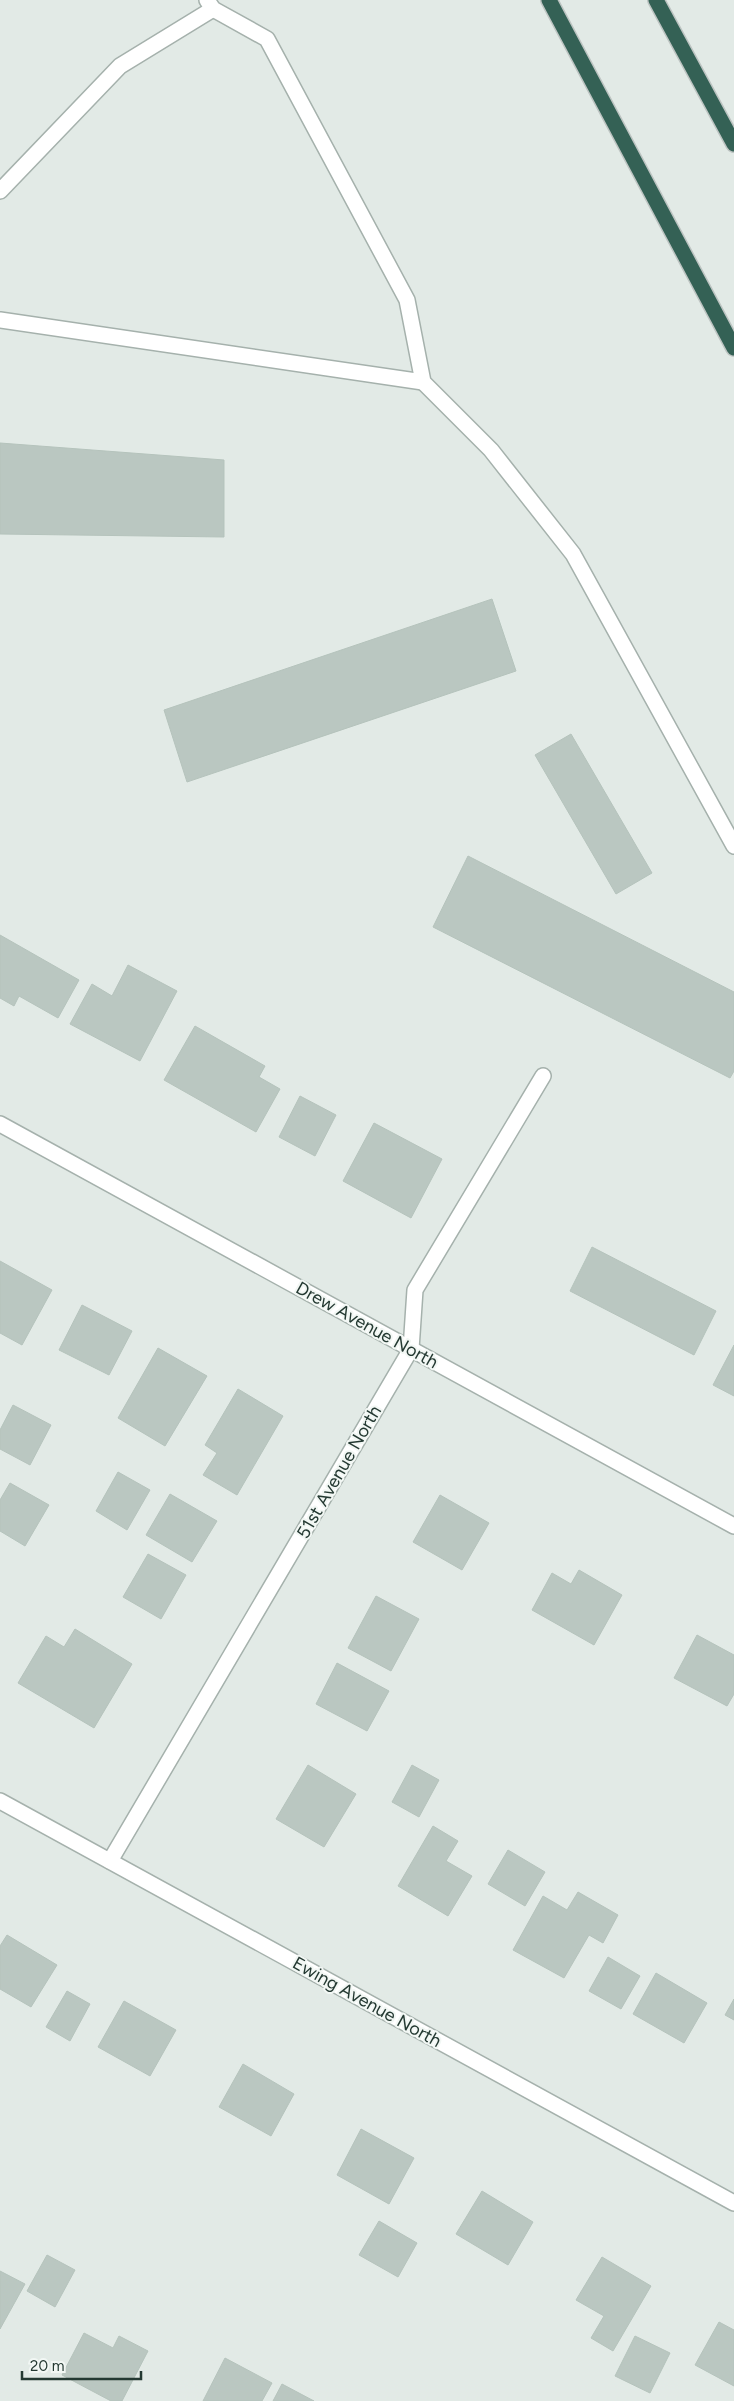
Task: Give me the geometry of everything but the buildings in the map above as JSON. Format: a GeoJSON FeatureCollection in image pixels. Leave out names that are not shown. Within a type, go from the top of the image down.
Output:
{"type":"FeatureCollection","features":[{"type":"Feature","properties":{"kind":"highway"},"geometry":{"type":"LineString","coordinates":[[549,0],[734,348]]}},
{"type":"Feature","properties":{"kind":"highway"},"geometry":{"type":"LineString","coordinates":[[656,0],[734,144]]}},
{"type":"Feature","properties":{"kind":"street"},"geometry":{"type":"LineString","coordinates":[[0,191],[120,66],[210,5],[267,39],[407,300],[423,382],[491,450],[573,554],[734,846]]}},
{"type":"Feature","properties":{"kind":"street"},"geometry":{"type":"LineString","coordinates":[[0,320],[423,382]]}},
{"type":"Feature","properties":{"kind":"street","name":"51st Avenue North"},"geometry":{"type":"LineString","coordinates":[[110,1861],[411,1349],[415,1290],[543,1076]]}},
{"type":"Feature","properties":{"kind":"street","name":"Drew Avenue North"},"geometry":{"type":"LineString","coordinates":[[0,1124],[734,1526]]}},
{"type":"Feature","properties":{"kind":"street","name":"Ewing Avenue North"},"geometry":{"type":"LineString","coordinates":[[0,1801],[734,2202]]}}]}
